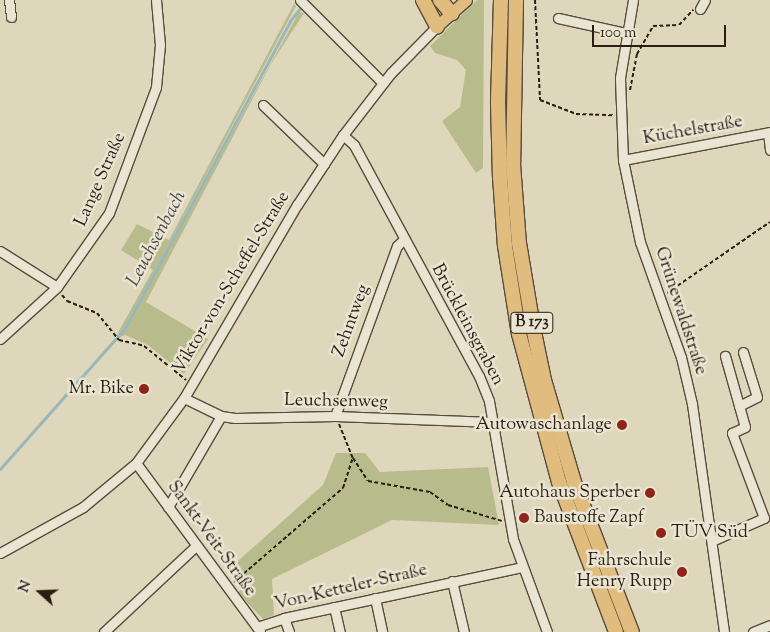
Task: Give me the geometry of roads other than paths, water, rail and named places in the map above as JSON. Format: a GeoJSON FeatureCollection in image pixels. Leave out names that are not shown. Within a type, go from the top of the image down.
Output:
{"type":"FeatureCollection","features":[{"type":"Feature","properties":{"kind":"highway"},"geometry":{"type":"LineString","coordinates":[[423,0],[438,26]]}},
{"type":"Feature","properties":{"kind":"highway"},"geometry":{"type":"LineString","coordinates":[[440,0],[452,14]]}},
{"type":"Feature","properties":{"kind":"highway","name":"B 173"},"geometry":{"type":"LineString","coordinates":[[501,0],[498,104],[500,176],[505,246],[519,334],[556,473],[616,632]]}},
{"type":"Feature","properties":{"kind":"highway","name":"B 173"},"geometry":{"type":"LineString","coordinates":[[516,0],[513,164],[519,243],[530,310],[544,380],[574,482],[632,632]]}},
{"type":"Feature","properties":{"kind":"main road","name":"Viktor-von-Scheffel-Straße"},"geometry":{"type":"LineString","coordinates":[[438,26],[466,0]]}},
{"type":"Feature","properties":{"kind":"street"},"geometry":{"type":"LineString","coordinates":[[8,0],[12,17]]}},
{"type":"Feature","properties":{"kind":"street","name":"Lange Straße"},"geometry":{"type":"LineString","coordinates":[[0,339],[56,287],[109,213],[141,132],[159,70],[156,0]]}},
{"type":"Feature","properties":{"kind":"street","name":"Grünewaldstraße"},"geometry":{"type":"LineString","coordinates":[[633,0],[626,33],[620,97],[619,115],[622,160],[640,242],[661,296],[692,404],[724,632]]}},
{"type":"Feature","properties":{"kind":"street"},"geometry":{"type":"LineString","coordinates":[[700,9],[705,0]]}},
{"type":"Feature","properties":{"kind":"street"},"geometry":{"type":"LineString","coordinates":[[303,3],[383,83]]}},
{"type":"Feature","properties":{"kind":"street"},"geometry":{"type":"LineString","coordinates":[[558,18],[626,33]]}},
{"type":"Feature","properties":{"kind":"street","name":"Viktor-von-Scheffel-Straße"},"geometry":{"type":"LineString","coordinates":[[0,553],[83,507],[136,463],[184,398],[343,135],[383,83],[438,26]]}},
{"type":"Feature","properties":{"kind":"street"},"geometry":{"type":"LineString","coordinates":[[263,105],[324,164]]}},
{"type":"Feature","properties":{"kind":"street"},"geometry":{"type":"LineString","coordinates":[[769,132],[770,150]]}},
{"type":"Feature","properties":{"kind":"street","name":"Küchelstraße"},"geometry":{"type":"LineString","coordinates":[[622,160],[769,132]]}},
{"type":"Feature","properties":{"kind":"street","name":"Brückleinsgraben"},"geometry":{"type":"LineString","coordinates":[[343,135],[354,145],[403,240],[479,376],[493,422],[509,523],[522,567],[547,632]]}},
{"type":"Feature","properties":{"kind":"street","name":"Zehntweg"},"geometry":{"type":"LineString","coordinates":[[335,416],[396,246],[403,240]]}},
{"type":"Feature","properties":{"kind":"street"},"geometry":{"type":"LineString","coordinates":[[0,251],[56,287]]}},
{"type":"Feature","properties":{"kind":"street"},"geometry":{"type":"LineString","coordinates":[[739,406],[757,396],[743,352]]}},
{"type":"Feature","properties":{"kind":"street"},"geometry":{"type":"LineString","coordinates":[[712,541],[764,518],[732,433],[745,427],[725,356]]}},
{"type":"Feature","properties":{"kind":"street","name":"Leuchsenweg"},"geometry":{"type":"LineString","coordinates":[[184,398],[220,416],[335,416],[493,422]]}},
{"type":"Feature","properties":{"kind":"street"},"geometry":{"type":"LineString","coordinates":[[168,507],[220,416]]}},
{"type":"Feature","properties":{"kind":"street","name":"Sankt-Veit-Straße"},"geometry":{"type":"LineString","coordinates":[[136,463],[226,588],[259,630]]}},
{"type":"Feature","properties":{"kind":"street"},"geometry":{"type":"LineString","coordinates":[[104,632],[196,546]]}},
{"type":"Feature","properties":{"kind":"street","name":"Von-Ketteler-Straße"},"geometry":{"type":"LineString","coordinates":[[259,630],[284,618],[522,567]]}},
{"type":"Feature","properties":{"kind":"street","name":"Von-Ketteler-Straße"},"geometry":{"type":"LineString","coordinates":[[452,581],[464,632]]}},
{"type":"Feature","properties":{"kind":"street"},"geometry":{"type":"LineString","coordinates":[[375,598],[382,632]]}},
{"type":"Feature","properties":{"kind":"street"},"geometry":{"type":"LineString","coordinates":[[334,607],[340,632]]}},
{"type":"Feature","properties":{"kind":"street"},"geometry":{"type":"LineString","coordinates":[[284,618],[289,632]]}},
{"type":"Feature","properties":{"kind":"street"},"geometry":{"type":"LineString","coordinates":[[753,632],[770,626]]}},
{"type":"Feature","properties":{"kind":"waterway","name":"Leuchsenbach"},"geometry":{"type":"LineString","coordinates":[[0,469],[125,328],[290,21],[307,0]]}},
{"type":"Feature","properties":{"kind":"place","name":"Mr. Bike"},"geometry":{"type":"Point","coordinates":[144,389]}},
{"type":"Feature","properties":{"kind":"place","name":"Autowaschanlage"},"geometry":{"type":"Point","coordinates":[622,425]}},
{"type":"Feature","properties":{"kind":"place","name":"Autohaus Sperber"},"geometry":{"type":"Point","coordinates":[650,493]}},
{"type":"Feature","properties":{"kind":"place","name":"Baustoffe Zapf"},"geometry":{"type":"Point","coordinates":[524,518]}},
{"type":"Feature","properties":{"kind":"place","name":"TÜV Süd"},"geometry":{"type":"Point","coordinates":[661,533]}},
{"type":"Feature","properties":{"kind":"place","name":"Fahrschule Henry Rupp"},"geometry":{"type":"Point","coordinates":[682,572]}}]}
